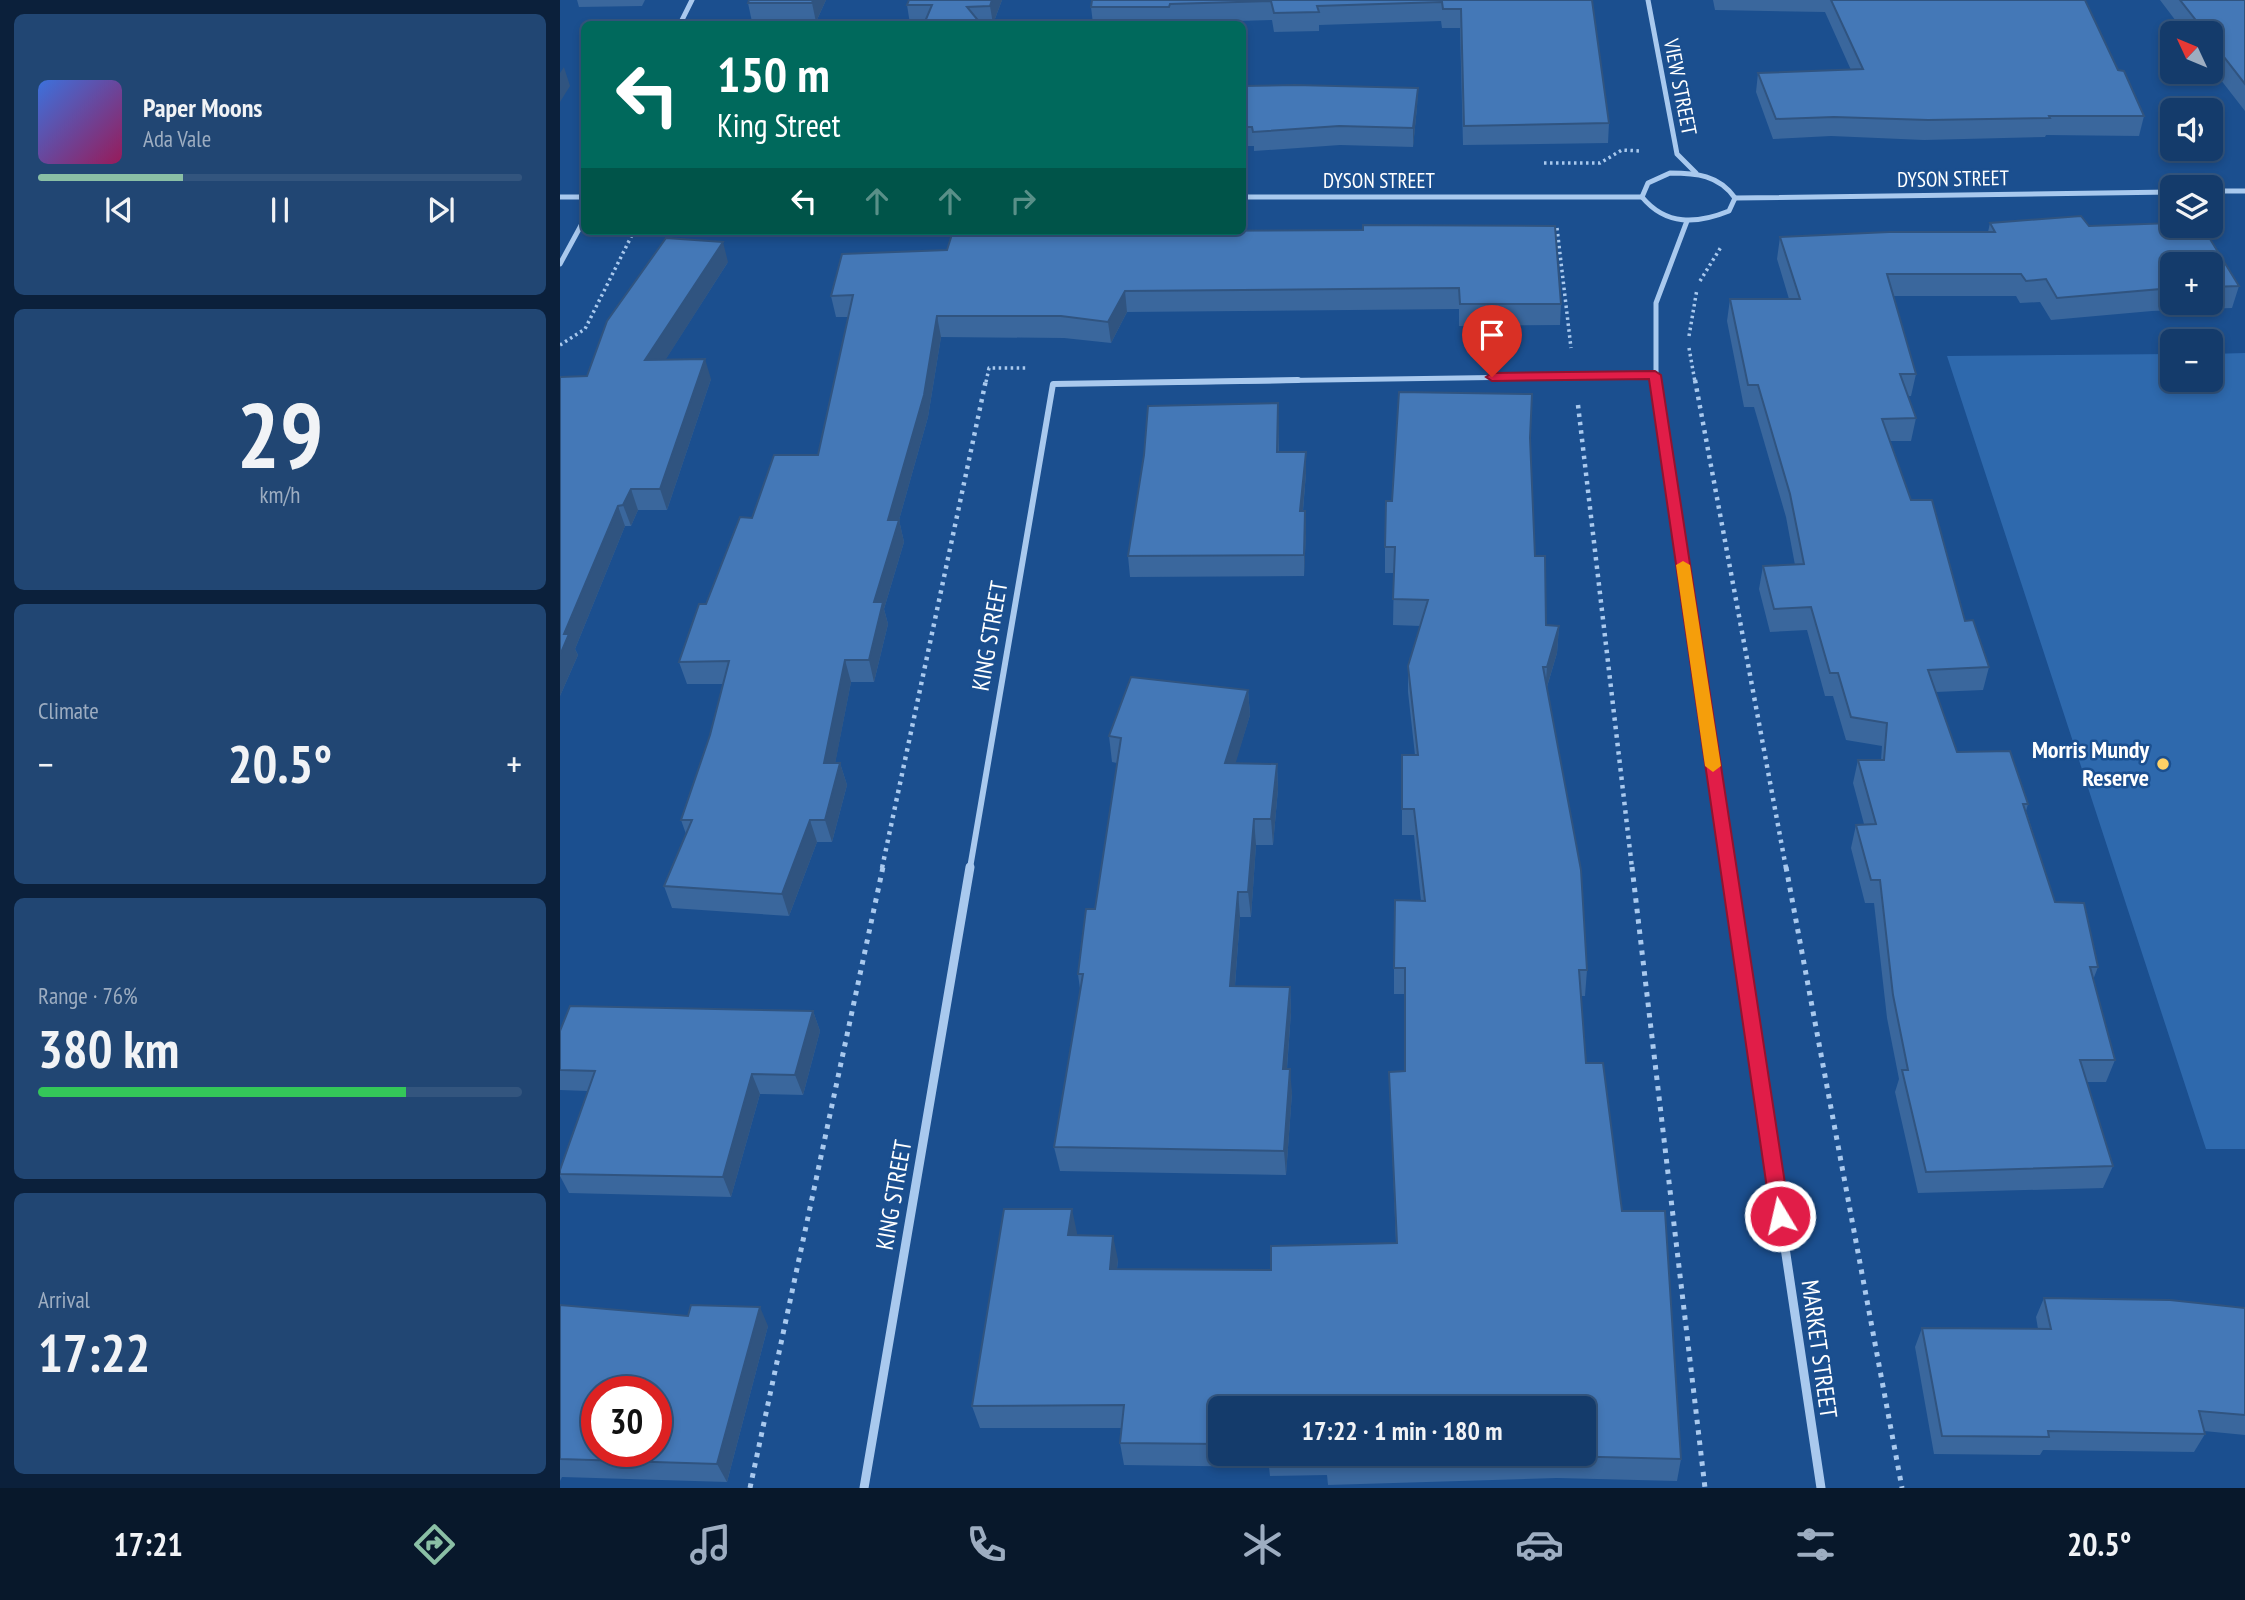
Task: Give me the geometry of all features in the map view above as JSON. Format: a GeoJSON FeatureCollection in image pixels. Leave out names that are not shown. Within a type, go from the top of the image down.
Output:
{"type":"FeatureCollection","features":[{"type":"Feature","properties":{"kind":"street"},"geometry":{"type":"LineString","coordinates":[[682,21],[692,0]]}},
{"type":"Feature","properties":{"kind":"street","name":"VIEW STREET"},"geometry":{"type":"LineString","coordinates":[[1648,0],[1677,154],[1696,173]]}},
{"type":"Feature","properties":{"kind":"street"},"geometry":{"type":"LineString","coordinates":[[1670,173],[1696,173],[1715,178],[1730,188],[1735,198],[1729,211],[1709,220],[1687,221],[1666,217],[1649,208],[1642,197],[1648,183],[1670,173]]}},
{"type":"Feature","properties":{"kind":"street"},"geometry":{"type":"LineString","coordinates":[[2223,191],[2245,191]]}},
{"type":"Feature","properties":{"kind":"street","name":"DYSON STREET"},"geometry":{"type":"LineString","coordinates":[[1735,198],[2160,192]]}},
{"type":"Feature","properties":{"kind":"street"},"geometry":{"type":"LineString","coordinates":[[560,197],[581,197]]}},
{"type":"Feature","properties":{"kind":"street","name":"DYSON STREET"},"geometry":{"type":"LineString","coordinates":[[1246,197],[1642,197]]}},
{"type":"Feature","properties":{"kind":"street","name":"MARKET STREET"},"geometry":{"type":"LineString","coordinates":[[1687,221],[1656,303],[1655,375],[1821,1488]]}},
{"type":"Feature","properties":{"kind":"street"},"geometry":{"type":"LineString","coordinates":[[560,264],[581,226]]}},
{"type":"Feature","properties":{"kind":"street","name":"KING STREET"},"geometry":{"type":"LineString","coordinates":[[864,1488],[1053,384],[1655,375]]}},
{"type":"Feature","properties":{"kind":"path"},"geometry":{"type":"LineString","coordinates":[[1531,163],[1600,163],[1622,150],[1677,154]]}},
{"type":"Feature","properties":{"kind":"path"},"geometry":{"type":"LineString","coordinates":[[1556,220],[1705,1488]]}},
{"type":"Feature","properties":{"kind":"path"},"geometry":{"type":"LineString","coordinates":[[560,345],[585,329],[632,235]]}},
{"type":"Feature","properties":{"kind":"path"},"geometry":{"type":"LineString","coordinates":[[1724,243],[1697,285],[1688,343],[1902,1488]]}},
{"type":"Feature","properties":{"kind":"shaded area","name":"Morris Mundy Reserve"},"geometry":{"type":"Polygon","coordinates":[[[2245,353],[2245,1149],[2206,1149],[1947,356],[2160,354],[2160,392],[2223,392],[2223,354],[2245,353]]]}},
{"type":"Feature","properties":{"kind":"building"},"geometry":{"type":"Polygon","coordinates":[[[749,0],[813,0],[812,3],[748,3],[749,0]]]}},
{"type":"Feature","properties":{"kind":"building"},"geometry":{"type":"Polygon","coordinates":[[[909,0],[992,0],[990,6],[967,7],[979,21],[925,21],[932,5],[907,5],[909,0]]]}},
{"type":"Feature","properties":{"kind":"building"},"geometry":{"type":"Polygon","coordinates":[[[1092,0],[1592,0],[1609,123],[1464,126],[1461,9],[1443,9],[1442,2],[1317,6],[1319,12],[1274,13],[1271,1],[1170,4],[1169,7],[1091,7],[1092,0]]]}},
{"type":"Feature","properties":{"kind":"building"},"geometry":{"type":"Polygon","coordinates":[[[1831,0],[2085,0],[2118,70],[2124,71],[2144,116],[1928,120],[1834,117],[1776,119],[1758,73],[1863,69],[1831,0]]]}},
{"type":"Feature","properties":{"kind":"building"},"geometry":{"type":"Polygon","coordinates":[[[2180,0],[2245,0],[2245,84],[2223,56],[2223,21],[2197,21],[2180,0]]]}},
{"type":"Feature","properties":{"kind":"building"},"geometry":{"type":"Polygon","coordinates":[[[1246,86],[1418,88],[1413,128],[1339,126],[1253,132],[1252,127],[1246,127],[1246,86]]]}},
{"type":"Feature","properties":{"kind":"building"},"geometry":{"type":"Polygon","coordinates":[[[2081,216],[2089,226],[2160,223],[2160,238],[2209,238],[2218,252],[2160,252],[2160,289],[2057,298],[2046,279],[2026,281],[2021,274],[1887,274],[1916,374],[1900,374],[1916,418],[1882,419],[1911,500],[1932,500],[1965,621],[1973,620],[1989,667],[1928,670],[1957,752],[2010,751],[2028,804],[2023,804],[2055,902],[2084,903],[2098,967],[2090,967],[2115,1060],[2080,1060],[2113,1166],[1926,1172],[1902,1070],[1908,1070],[1893,995],[1880,880],[1871,880],[1856,825],[1876,824],[1858,760],[1884,760],[1887,723],[1851,717],[1838,673],[1830,673],[1811,607],[1774,609],[1763,566],[1804,564],[1790,494],[1758,385],[1748,385],[1730,299],[1800,299],[1780,237],[1889,232],[1995,232],[1990,223],[2081,216]]]}},
{"type":"Feature","properties":{"kind":"building"},"geometry":{"type":"Polygon","coordinates":[[[1363,225],[1555,226],[1561,304],[1460,304],[1459,288],[1125,291],[1108,322],[1061,316],[937,316],[924,395],[888,520],[899,520],[874,602],[883,602],[869,660],[845,660],[824,763],[840,763],[825,820],[810,820],[782,894],[664,886],[692,820],[681,820],[710,735],[729,661],[679,662],[699,604],[706,604],[740,517],[752,518],[774,455],[818,455],[853,295],[831,296],[842,254],[947,250],[952,235],[1246,235],[1246,231],[1363,230],[1363,225]]]}},
{"type":"Feature","properties":{"kind":"building"},"geometry":{"type":"Polygon","coordinates":[[[666,238],[723,242],[645,360],[705,359],[660,489],[631,489],[623,505],[618,506],[564,634],[569,634],[560,655],[560,377],[587,376],[607,321],[666,238]]]}},
{"type":"Feature","properties":{"kind":"building"},"geometry":{"type":"Polygon","coordinates":[[[2223,260],[2239,286],[2223,287],[2223,260]]]}},
{"type":"Feature","properties":{"kind":"building"},"geometry":{"type":"Polygon","coordinates":[[[1399,392],[1532,394],[1530,438],[1535,556],[1545,556],[1546,625],[1559,626],[1547,667],[1543,667],[1581,870],[1587,970],[1579,970],[1586,1063],[1603,1063],[1622,1211],[1665,1211],[1681,1459],[1596,1457],[1596,1396],[1208,1396],[1208,1444],[1120,1443],[1124,1405],[972,1406],[1004,1209],[1072,1209],[1068,1235],[1113,1236],[1110,1269],[1271,1270],[1271,1246],[1397,1243],[1389,1072],[1405,1071],[1405,968],[1394,968],[1395,900],[1425,901],[1414,809],[1402,809],[1402,755],[1418,755],[1408,666],[1428,600],[1393,599],[1395,547],[1385,547],[1386,501],[1392,501],[1399,392]]]}},
{"type":"Feature","properties":{"kind":"building"},"geometry":{"type":"Polygon","coordinates":[[[1278,403],[1277,452],[1306,452],[1300,511],[1305,511],[1304,555],[1128,556],[1144,455],[1148,406],[1278,403]]]}},
{"type":"Feature","properties":{"kind":"building"},"geometry":{"type":"Polygon","coordinates":[[[1131,677],[1248,690],[1225,763],[1277,764],[1271,819],[1254,819],[1248,892],[1238,892],[1230,986],[1290,987],[1283,1069],[1290,1069],[1284,1151],[1054,1147],[1083,974],[1078,974],[1086,909],[1095,909],[1121,738],[1109,736],[1131,677]]]}},
{"type":"Feature","properties":{"kind":"building"},"geometry":{"type":"Polygon","coordinates":[[[570,1006],[813,1011],[795,1075],[752,1074],[723,1177],[560,1174],[595,1071],[560,1070],[560,1031],[570,1006]]]}},
{"type":"Feature","properties":{"kind":"building"},"geometry":{"type":"Polygon","coordinates":[[[2044,1298],[2170,1300],[2245,1308],[2245,1415],[2199,1411],[2205,1434],[2048,1431],[2049,1437],[1942,1436],[1922,1328],[2051,1329],[2044,1298]]]}},
{"type":"Feature","properties":{"kind":"building"},"geometry":{"type":"Polygon","coordinates":[[[560,1305],[688,1316],[691,1305],[760,1307],[717,1464],[672,1463],[672,1376],[581,1376],[581,1460],[560,1459],[560,1305]]]}},
{"type":"Feature","properties":{"kind":"slow traffic"},"geometry":{"type":"LineString","coordinates":[[1683,565],[1713,766]]}},
{"type":"Feature","properties":{"kind":"place","name":"Morris Mundy Reserve"},"geometry":{"type":"Point","coordinates":[2163,764]}},
{"type":"Feature","properties":{"kind":"route"},"geometry":{"type":"LineString","coordinates":[[1492,377],[1655,375],[1780,1216]]}}]}
